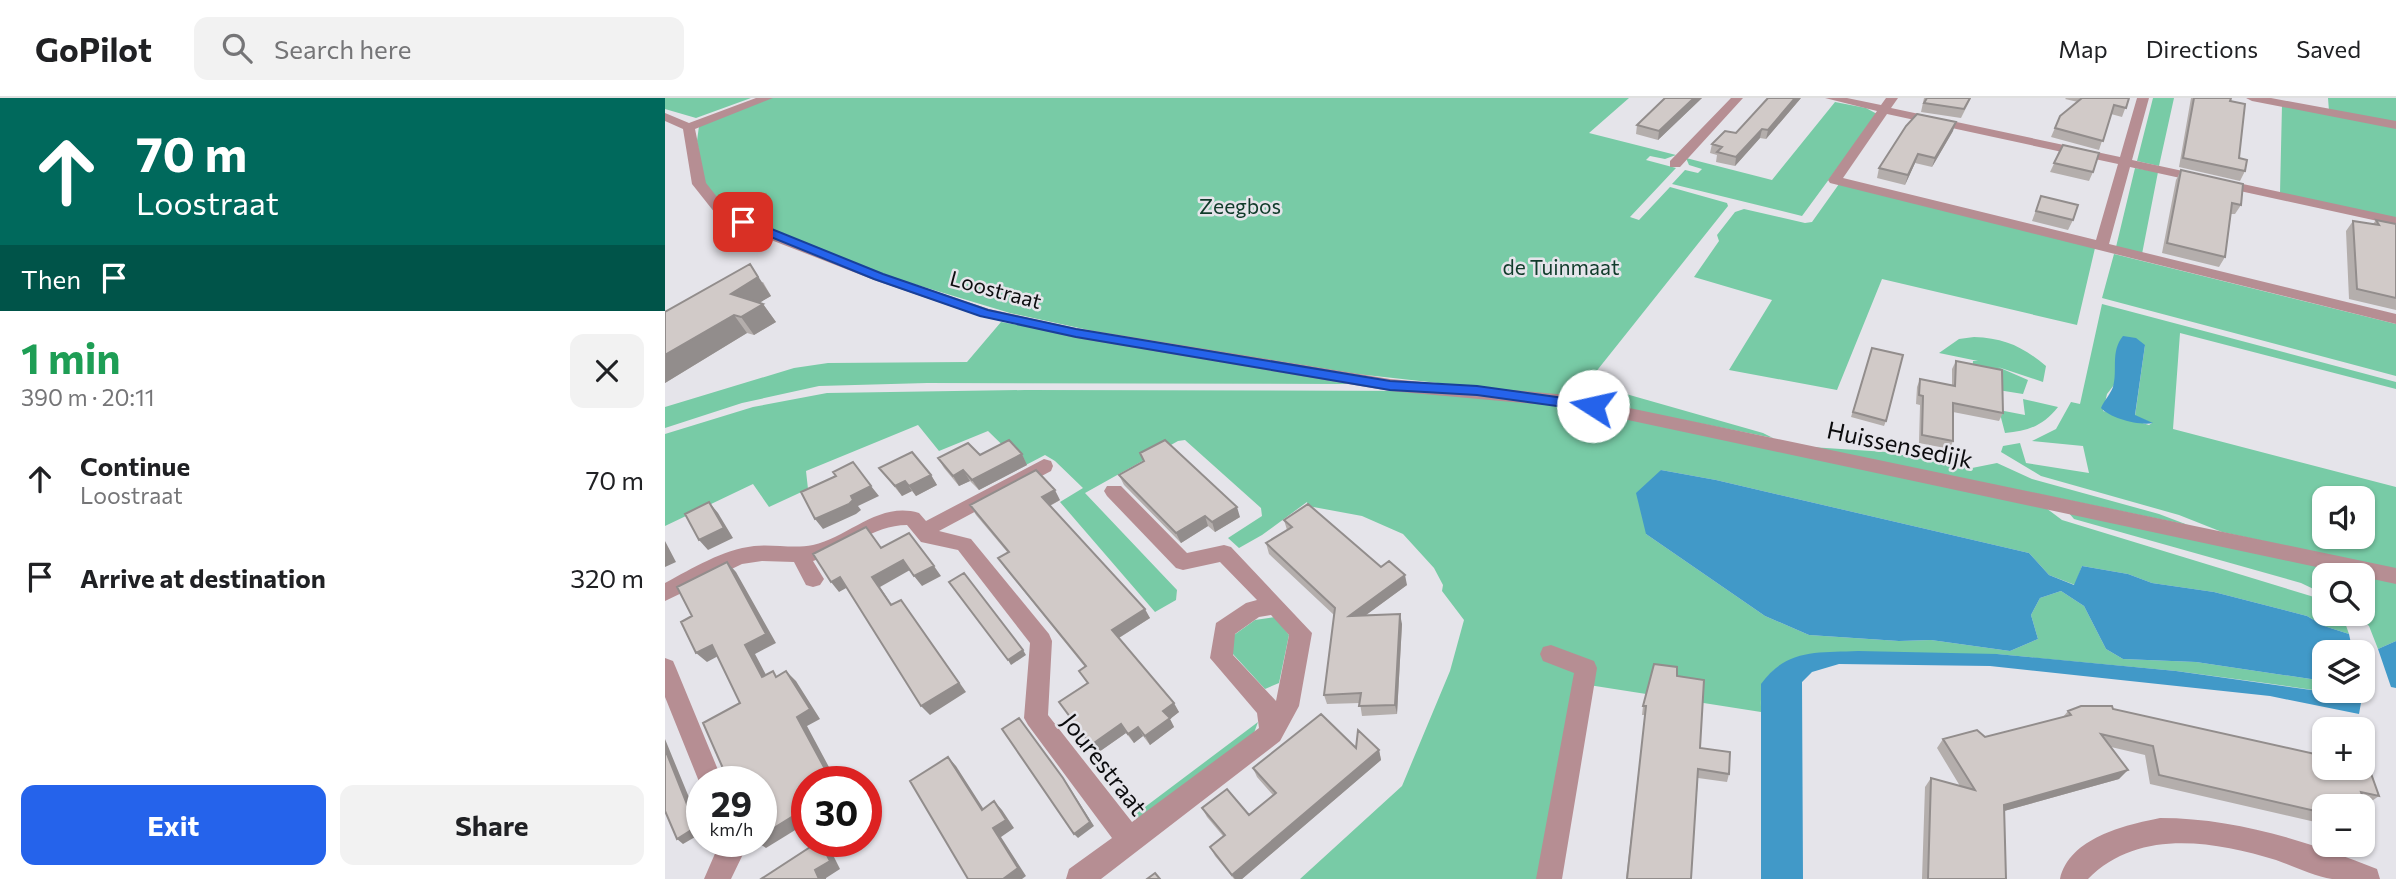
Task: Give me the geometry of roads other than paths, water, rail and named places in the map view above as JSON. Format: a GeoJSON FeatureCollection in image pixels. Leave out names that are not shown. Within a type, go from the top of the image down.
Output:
{"type":"FeatureCollection","features":[{"type":"Feature","properties":{"kind":"street"},"geometry":{"type":"LineString","coordinates":[[665,117],[689,127],[767,98]]}},
{"type":"Feature","properties":{"kind":"street"},"geometry":{"type":"LineString","coordinates":[[1675,164],[1737,98]]}},
{"type":"Feature","properties":{"kind":"street"},"geometry":{"type":"LineString","coordinates":[[1831,98],[2396,221]]}},
{"type":"Feature","properties":{"kind":"street"},"geometry":{"type":"LineString","coordinates":[[1892,98],[1877,108],[1835,180],[2396,319]]}},
{"type":"Feature","properties":{"kind":"street"},"geometry":{"type":"LineString","coordinates":[[2101,247],[2143,98]]}},
{"type":"Feature","properties":{"kind":"street"},"geometry":{"type":"LineString","coordinates":[[2252,98],[2396,125]]}},
{"type":"Feature","properties":{"kind":"street","name":"Loostraat"},"geometry":{"type":"LineString","coordinates":[[689,127],[699,184],[720,210],[766,233],[879,277],[985,313],[1076,333],[1390,385]]}},
{"type":"Feature","properties":{"kind":"street","name":"Huissensedijk"},"geometry":{"type":"LineString","coordinates":[[1390,385],[1567,401],[2396,576]]}},
{"type":"Feature","properties":{"kind":"street"},"geometry":{"type":"LineString","coordinates":[[923,531],[1044,466]]}},
{"type":"Feature","properties":{"kind":"street"},"geometry":{"type":"LineString","coordinates":[[1079,879],[1129,838],[1271,733],[1287,706],[1301,633],[1224,553],[1183,562],[1114,491]]}},
{"type":"Feature","properties":{"kind":"street","name":"Jourestraat"},"geometry":{"type":"LineString","coordinates":[[800,555],[822,550],[881,520],[896,517],[912,518],[927,537],[964,544],[1041,641],[1036,718],[1129,838]]}},
{"type":"Feature","properties":{"kind":"street"},"geometry":{"type":"LineString","coordinates":[[665,593],[734,558],[754,554],[800,555],[813,579]]}},
{"type":"Feature","properties":{"kind":"street"},"geometry":{"type":"LineString","coordinates":[[1271,733],[1269,709],[1221,657],[1224,629],[1254,609],[1276,606]]}},
{"type":"Feature","properties":{"kind":"street"},"geometry":{"type":"LineString","coordinates":[[1549,879],[1586,668],[1551,654]]}},
{"type":"Feature","properties":{"kind":"street"},"geometry":{"type":"LineString","coordinates":[[665,668],[705,766]]}},
{"type":"Feature","properties":{"kind":"street"},"geometry":{"type":"LineString","coordinates":[[2073,879],[2098,851],[2130,837],[2175,829],[2229,836],[2306,856],[2367,879]]}},
{"type":"Feature","properties":{"kind":"street"},"geometry":{"type":"LineString","coordinates":[[717,879],[728,857]]}},
{"type":"Feature","properties":{"kind":"water"},"geometry":{"type":"Polygon","coordinates":[[[2123,336],[2136,338],[2145,345],[2135,415],[2153,423],[2125,420],[2101,408],[2113,387],[2115,355],[2123,336]]]}},
{"type":"Feature","properties":{"kind":"water"},"geometry":{"type":"Polygon","coordinates":[[[1661,470],[1716,480],[2029,553],[2049,575],[2074,585],[2082,566],[2128,574],[2152,583],[2214,592],[2307,616],[2312,619],[2312,626],[2324,626],[2349,634],[2350,640],[2312,640],[2312,679],[2196,662],[2123,659],[2106,649],[2084,606],[2061,591],[2040,598],[2031,615],[2038,639],[2010,651],[1931,640],[1899,641],[1809,635],[1765,616],[1646,534],[1636,493],[1661,470]]]}},
{"type":"Feature","properties":{"kind":"water"},"geometry":{"type":"Polygon","coordinates":[[[2396,641],[2396,688],[2391,687],[2378,649],[2396,641]]]}},
{"type":"Feature","properties":{"kind":"water"},"geometry":{"type":"Polygon","coordinates":[[[1858,651],[1997,654],[2176,671],[2312,690],[2312,703],[2361,703],[2359,714],[2270,696],[1990,666],[1839,664],[1812,672],[1802,682],[1803,879],[1761,879],[1761,684],[1781,664],[1793,658],[1817,653],[1858,651]]]}},
{"type":"Feature","properties":{"kind":"park label","name":"Zeegbos"},"geometry":{"type":"Point","coordinates":[1240,205]}},
{"type":"Feature","properties":{"kind":"park label","name":"de Tuinmaat"},"geometry":{"type":"Point","coordinates":[1561,266]}}]}
